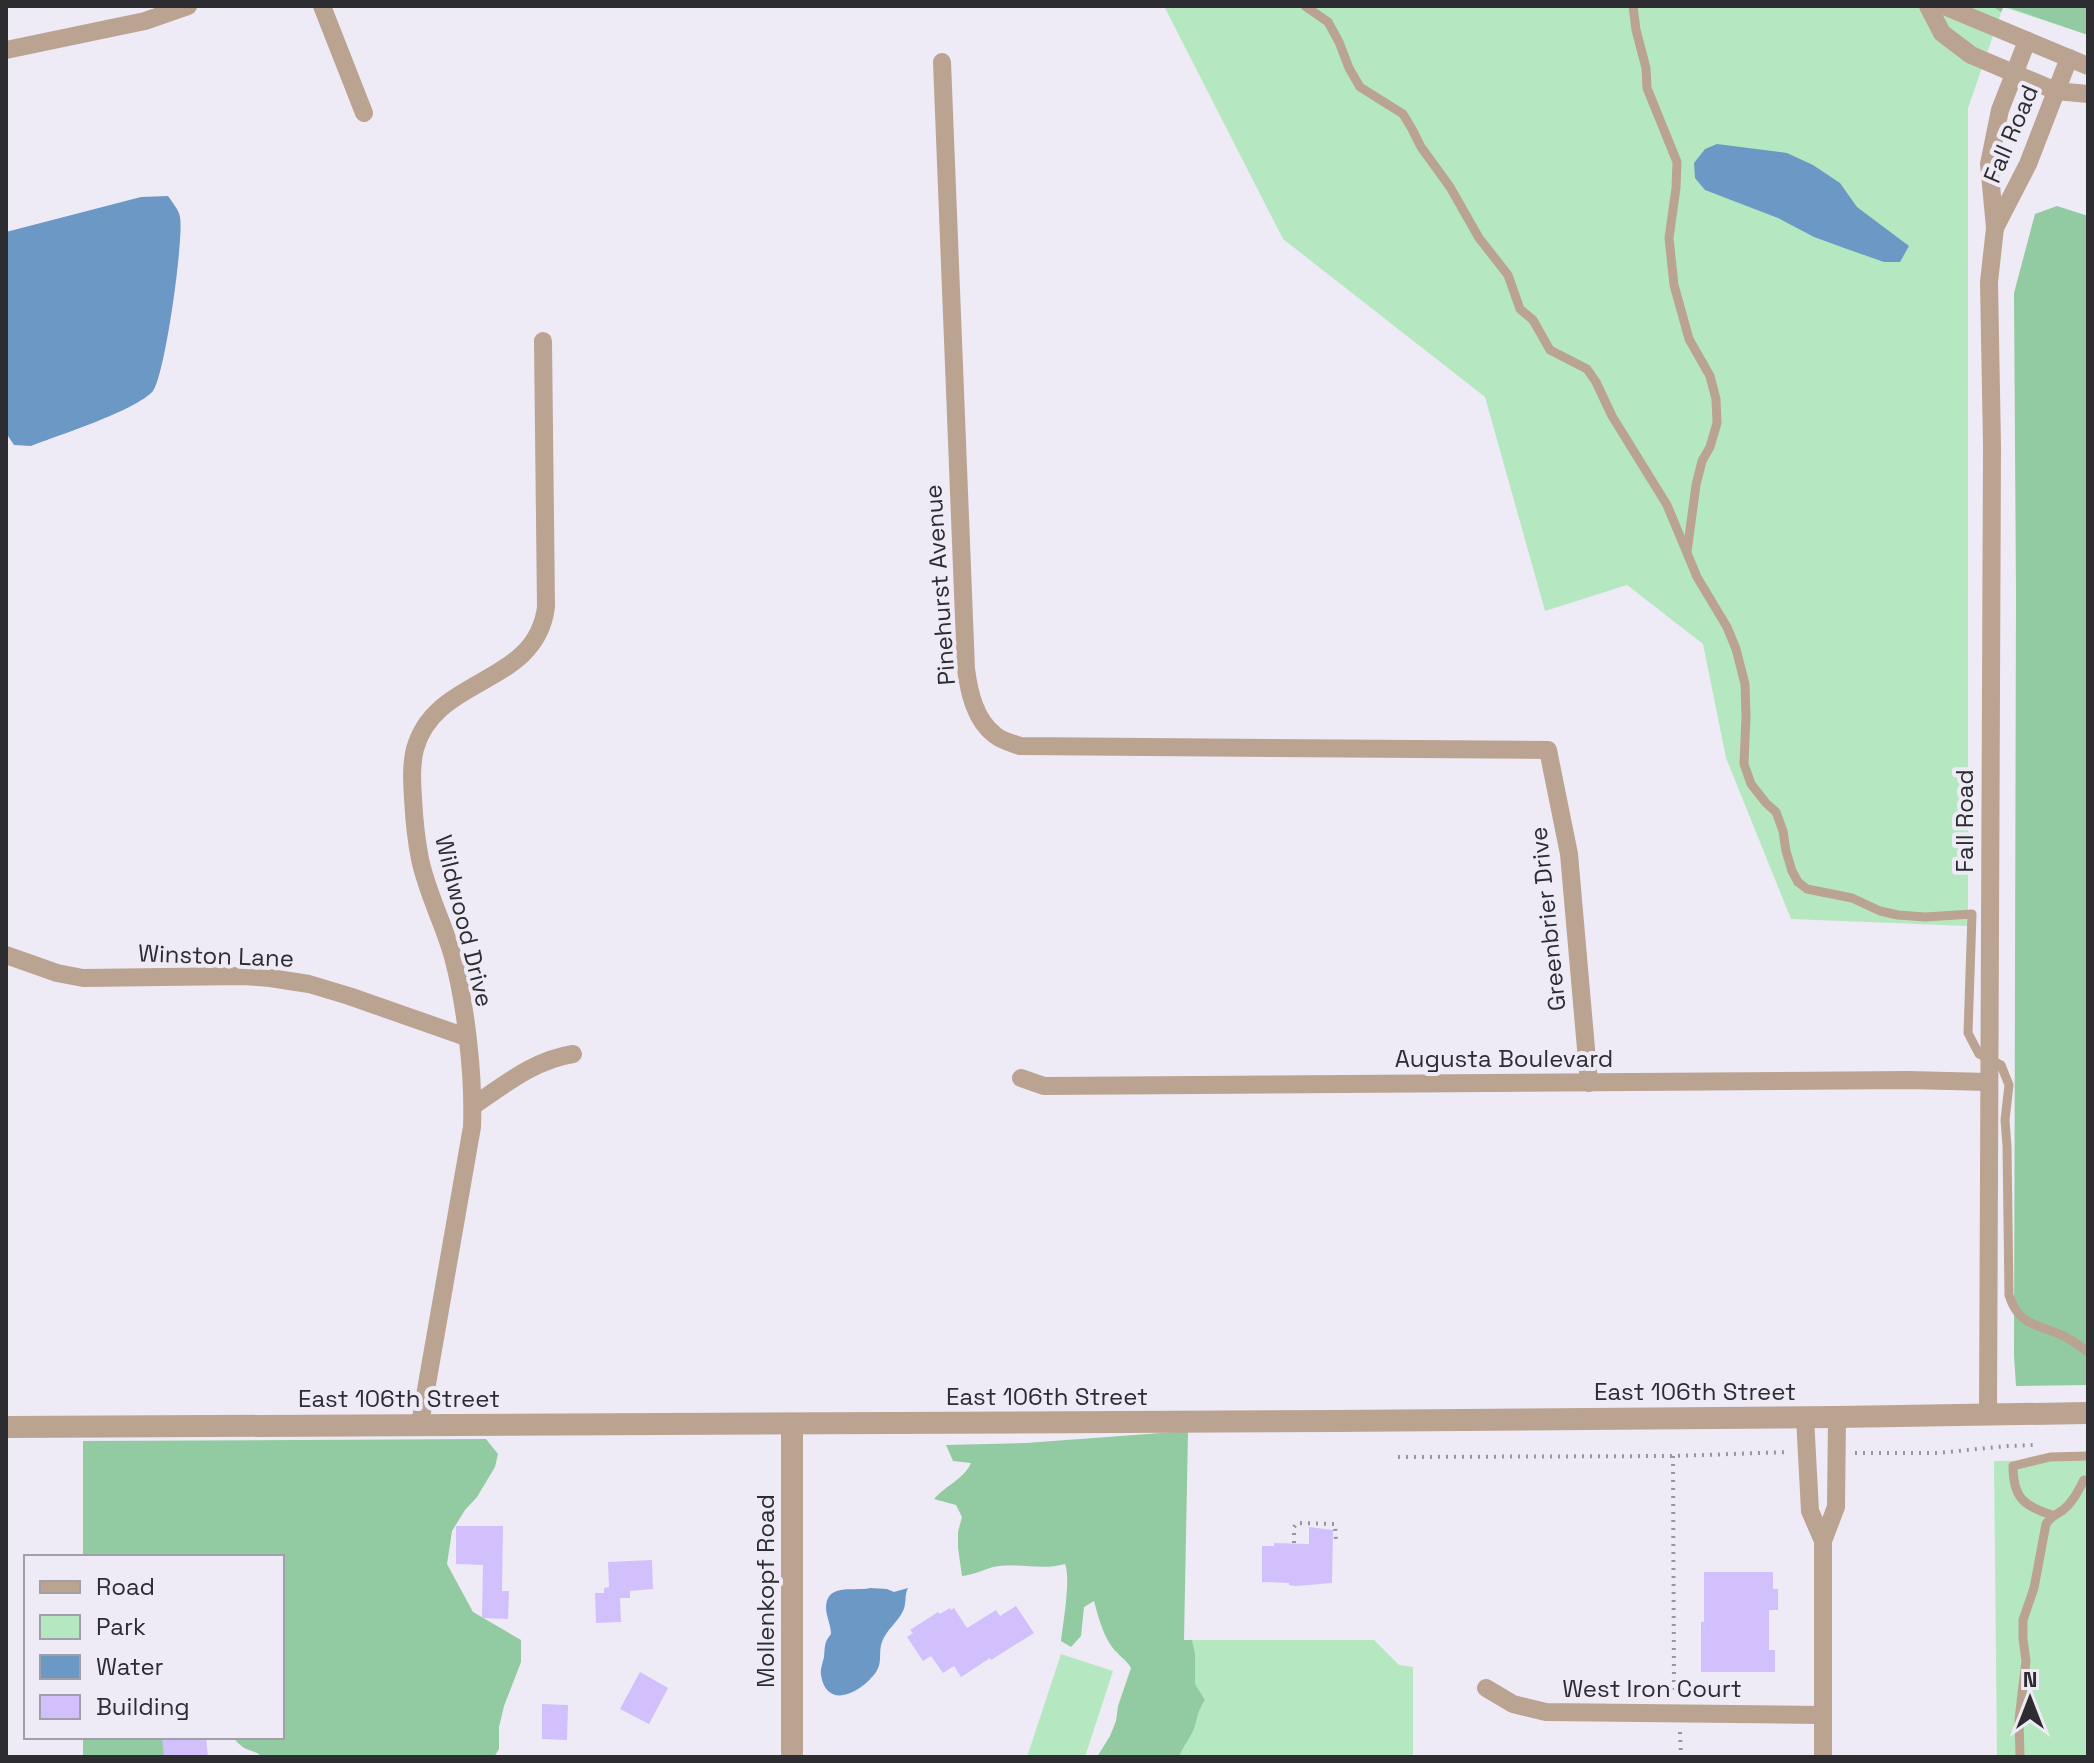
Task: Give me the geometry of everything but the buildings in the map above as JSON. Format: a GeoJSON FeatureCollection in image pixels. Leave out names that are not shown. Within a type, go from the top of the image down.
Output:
{"type":"FeatureCollection","features":[{"type":"Feature","properties":{"kind":"street"},"geometry":{"type":"LineString","coordinates":[[6,50],[145,21],[188,6]]}},
{"type":"Feature","properties":{"kind":"street"},"geometry":{"type":"LineString","coordinates":[[322,6],[364,113]]}},
{"type":"Feature","properties":{"kind":"street"},"geometry":{"type":"LineString","coordinates":[[1928,6],[1942,33],[1971,55],[2056,91],[2088,94]]}},
{"type":"Feature","properties":{"kind":"street"},"geometry":{"type":"LineString","coordinates":[[1944,6],[2088,66]]}},
{"type":"Feature","properties":{"kind":"street","name":"Fall Road"},"geometry":{"type":"LineString","coordinates":[[1995,1414],[1989,1082],[1992,446],[1989,282],[1995,228],[1989,164],[2000,110],[2027,41]]}},
{"type":"Feature","properties":{"kind":"street","name":"Fall Road"},"geometry":{"type":"LineString","coordinates":[[1995,228],[2028,164],[2069,58]]}},
{"type":"Feature","properties":{"kind":"street","name":"Pinehurst Avenue"},"geometry":{"type":"LineString","coordinates":[[942,62],[966,669],[973,703],[994,735],[1020,746],[1548,750]]}},
{"type":"Feature","properties":{"kind":"street","name":"Wildwood Drive"},"geometry":{"type":"LineString","coordinates":[[420,1424],[472,1127],[473,1106],[462,1000],[453,955],[420,858],[414,815],[413,763],[423,730],[433,715],[523,654],[539,635],[544,623],[543,341]]}},
{"type":"Feature","properties":{"kind":"street","name":"Greenbrier Drive"},"geometry":{"type":"LineString","coordinates":[[1548,750],[1569,854],[1589,1083]]}},
{"type":"Feature","properties":{"kind":"street","name":"Winston Lane"},"geometry":{"type":"LineString","coordinates":[[6,955],[57,973],[83,978],[244,976],[309,984],[466,1037]]}},
{"type":"Feature","properties":{"kind":"street"},"geometry":{"type":"LineString","coordinates":[[473,1106],[537,1064],[573,1054]]}},
{"type":"Feature","properties":{"kind":"street","name":"Augusta Boulevard"},"geometry":{"type":"LineString","coordinates":[[1021,1078],[1044,1086],[1892,1080],[1989,1082]]}},
{"type":"Feature","properties":{"kind":"street","name":"East 106th Street"},"geometry":{"type":"LineString","coordinates":[[6,1427],[792,1425],[2088,1413]]}},
{"type":"Feature","properties":{"kind":"street"},"geometry":{"type":"LineString","coordinates":[[1805,1417],[1810,1511],[1823,1541]]}},
{"type":"Feature","properties":{"kind":"street"},"geometry":{"type":"LineString","coordinates":[[1823,1757],[1823,1541],[1836,1507],[1837,1417]]}},
{"type":"Feature","properties":{"kind":"street","name":"Mollenkopf Road"},"geometry":{"type":"LineString","coordinates":[[792,1425],[792,1757]]}},
{"type":"Feature","properties":{"kind":"street","name":"West Iron Court"},"geometry":{"type":"LineString","coordinates":[[1486,1688],[1513,1704],[1546,1712],[1823,1715]]}},
{"type":"Feature","properties":{"kind":"lane"},"geometry":{"type":"LineString","coordinates":[[1305,6],[1328,22],[1360,87],[1403,114],[1479,238],[1508,275],[1520,309],[1533,320],[1550,350],[1587,369],[1667,505],[1697,577],[1727,627],[1736,649],[1745,684],[1744,764],[1751,784],[1776,812],[1792,871],[1798,882],[1807,889],[1852,898],[1880,911],[1898,915],[1972,914],[1968,1033],[1979,1054],[2001,1065],[2009,1085],[2005,1120],[2009,1295],[2013,1310],[2026,1321],[2061,1335],[2088,1352]]}},
{"type":"Feature","properties":{"kind":"lane"},"geometry":{"type":"LineString","coordinates":[[1633,6],[1647,88],[1677,162],[1669,238],[1674,285],[1689,339],[1710,376],[1716,399],[1717,423],[1699,473],[1687,555]]}},
{"type":"Feature","properties":{"kind":"lane"},"geometry":{"type":"LineString","coordinates":[[2052,1515],[2034,1510],[2019,1497],[2013,1482],[2013,1466],[2050,1457],[2088,1456]]}},
{"type":"Feature","properties":{"kind":"lane"},"geometry":{"type":"LineString","coordinates":[[2020,1757],[2019,1719],[2026,1661],[2023,1620],[2034,1588],[2046,1524],[2052,1515],[2063,1510],[2074,1498],[2084,1480]]}},
{"type":"Feature","properties":{"kind":"path"},"geometry":{"type":"LineString","coordinates":[[1995,1414],[2013,1466]]}},
{"type":"Feature","properties":{"kind":"path"},"geometry":{"type":"LineString","coordinates":[[1837,1453],[1938,1453],[2007,1446]]}},
{"type":"Feature","properties":{"kind":"path"},"geometry":{"type":"LineString","coordinates":[[1398,1457],[1807,1452]]}},
{"type":"Feature","properties":{"kind":"path"},"geometry":{"type":"LineString","coordinates":[[1673,1456],[1674,1690],[1679,1695],[1681,1757]]}},
{"type":"Feature","properties":{"kind":"path"},"geometry":{"type":"LineString","coordinates":[[1294,1543],[1297,1523],[1334,1524],[1337,1527],[1336,1541]]}},
{"type":"Feature","properties":{"kind":"green space"},"geometry":{"type":"Polygon","coordinates":[[[1164,6],[2088,6],[2088,35],[2003,7],[1968,108],[1968,926],[1791,919],[1726,758],[1703,644],[1627,585],[1545,611],[1485,397],[1283,239],[1164,6]]]}},
{"type":"Feature","properties":{"kind":"green space"},"geometry":{"type":"Polygon","coordinates":[[[2004,6],[2088,6],[2088,35],[2004,6]]]}},
{"type":"Feature","properties":{"kind":"green space"},"geometry":{"type":"Polygon","coordinates":[[[2057,206],[2088,216],[2088,1385],[2016,1386],[2014,293],[2035,214],[2057,206]]]}},
{"type":"Feature","properties":{"kind":"green space"},"geometry":{"type":"Polygon","coordinates":[[[1188,1431],[1184,1640],[1192,1640],[1195,1684],[1205,1700],[1194,1730],[1179,1757],[1097,1757],[1116,1721],[1131,1668],[1107,1639],[1094,1601],[1084,1607],[1081,1636],[1071,1647],[1061,1641],[1067,1590],[1065,1564],[993,1567],[962,1576],[958,1532],[962,1517],[956,1505],[934,1499],[964,1474],[971,1463],[953,1461],[946,1445],[1026,1443],[1188,1431]]]}},
{"type":"Feature","properties":{"kind":"green space"},"geometry":{"type":"Polygon","coordinates":[[[486,1439],[498,1454],[495,1467],[452,1531],[447,1564],[473,1612],[521,1640],[521,1662],[504,1706],[499,1727],[499,1749],[494,1757],[263,1757],[237,1742],[235,1739],[284,1739],[284,1555],[83,1555],[83,1441],[486,1439]]]}},
{"type":"Feature","properties":{"kind":"green space"},"geometry":{"type":"Polygon","coordinates":[[[2088,1460],[2088,1757],[1997,1757],[1994,1461],[2088,1460]]]}},
{"type":"Feature","properties":{"kind":"green space"},"geometry":{"type":"Polygon","coordinates":[[[1192,1640],[1374,1640],[1399,1665],[1413,1667],[1413,1757],[1179,1757],[1194,1730],[1205,1700],[1195,1685],[1192,1640]]]}},
{"type":"Feature","properties":{"kind":"green space"},"geometry":{"type":"Polygon","coordinates":[[[1061,1654],[1113,1671],[1085,1757],[1027,1757],[1061,1654]]]}},
{"type":"Feature","properties":{"kind":"green space"},"geometry":{"type":"Polygon","coordinates":[[[83,1739],[188,1739],[167,1757],[83,1757],[83,1739]]]}},
{"type":"Feature","properties":{"kind":"water"},"geometry":{"type":"Polygon","coordinates":[[[1717,144],[1787,153],[1813,165],[1840,183],[1857,207],[1909,246],[1900,262],[1884,262],[1814,237],[1778,218],[1705,190],[1695,178],[1694,163],[1705,149],[1717,144]]]}},
{"type":"Feature","properties":{"kind":"water"},"geometry":{"type":"Polygon","coordinates":[[[168,196],[180,217],[179,251],[168,335],[153,391],[144,399],[96,422],[31,446],[14,445],[6,433],[6,232],[141,197],[168,196]]]}},
{"type":"Feature","properties":{"kind":"water"},"geometry":{"type":"Polygon","coordinates":[[[870,1588],[894,1592],[908,1588],[904,1608],[884,1638],[879,1664],[870,1679],[846,1694],[830,1693],[821,1675],[825,1645],[831,1634],[826,1610],[828,1599],[836,1591],[870,1588]]]}}]}
